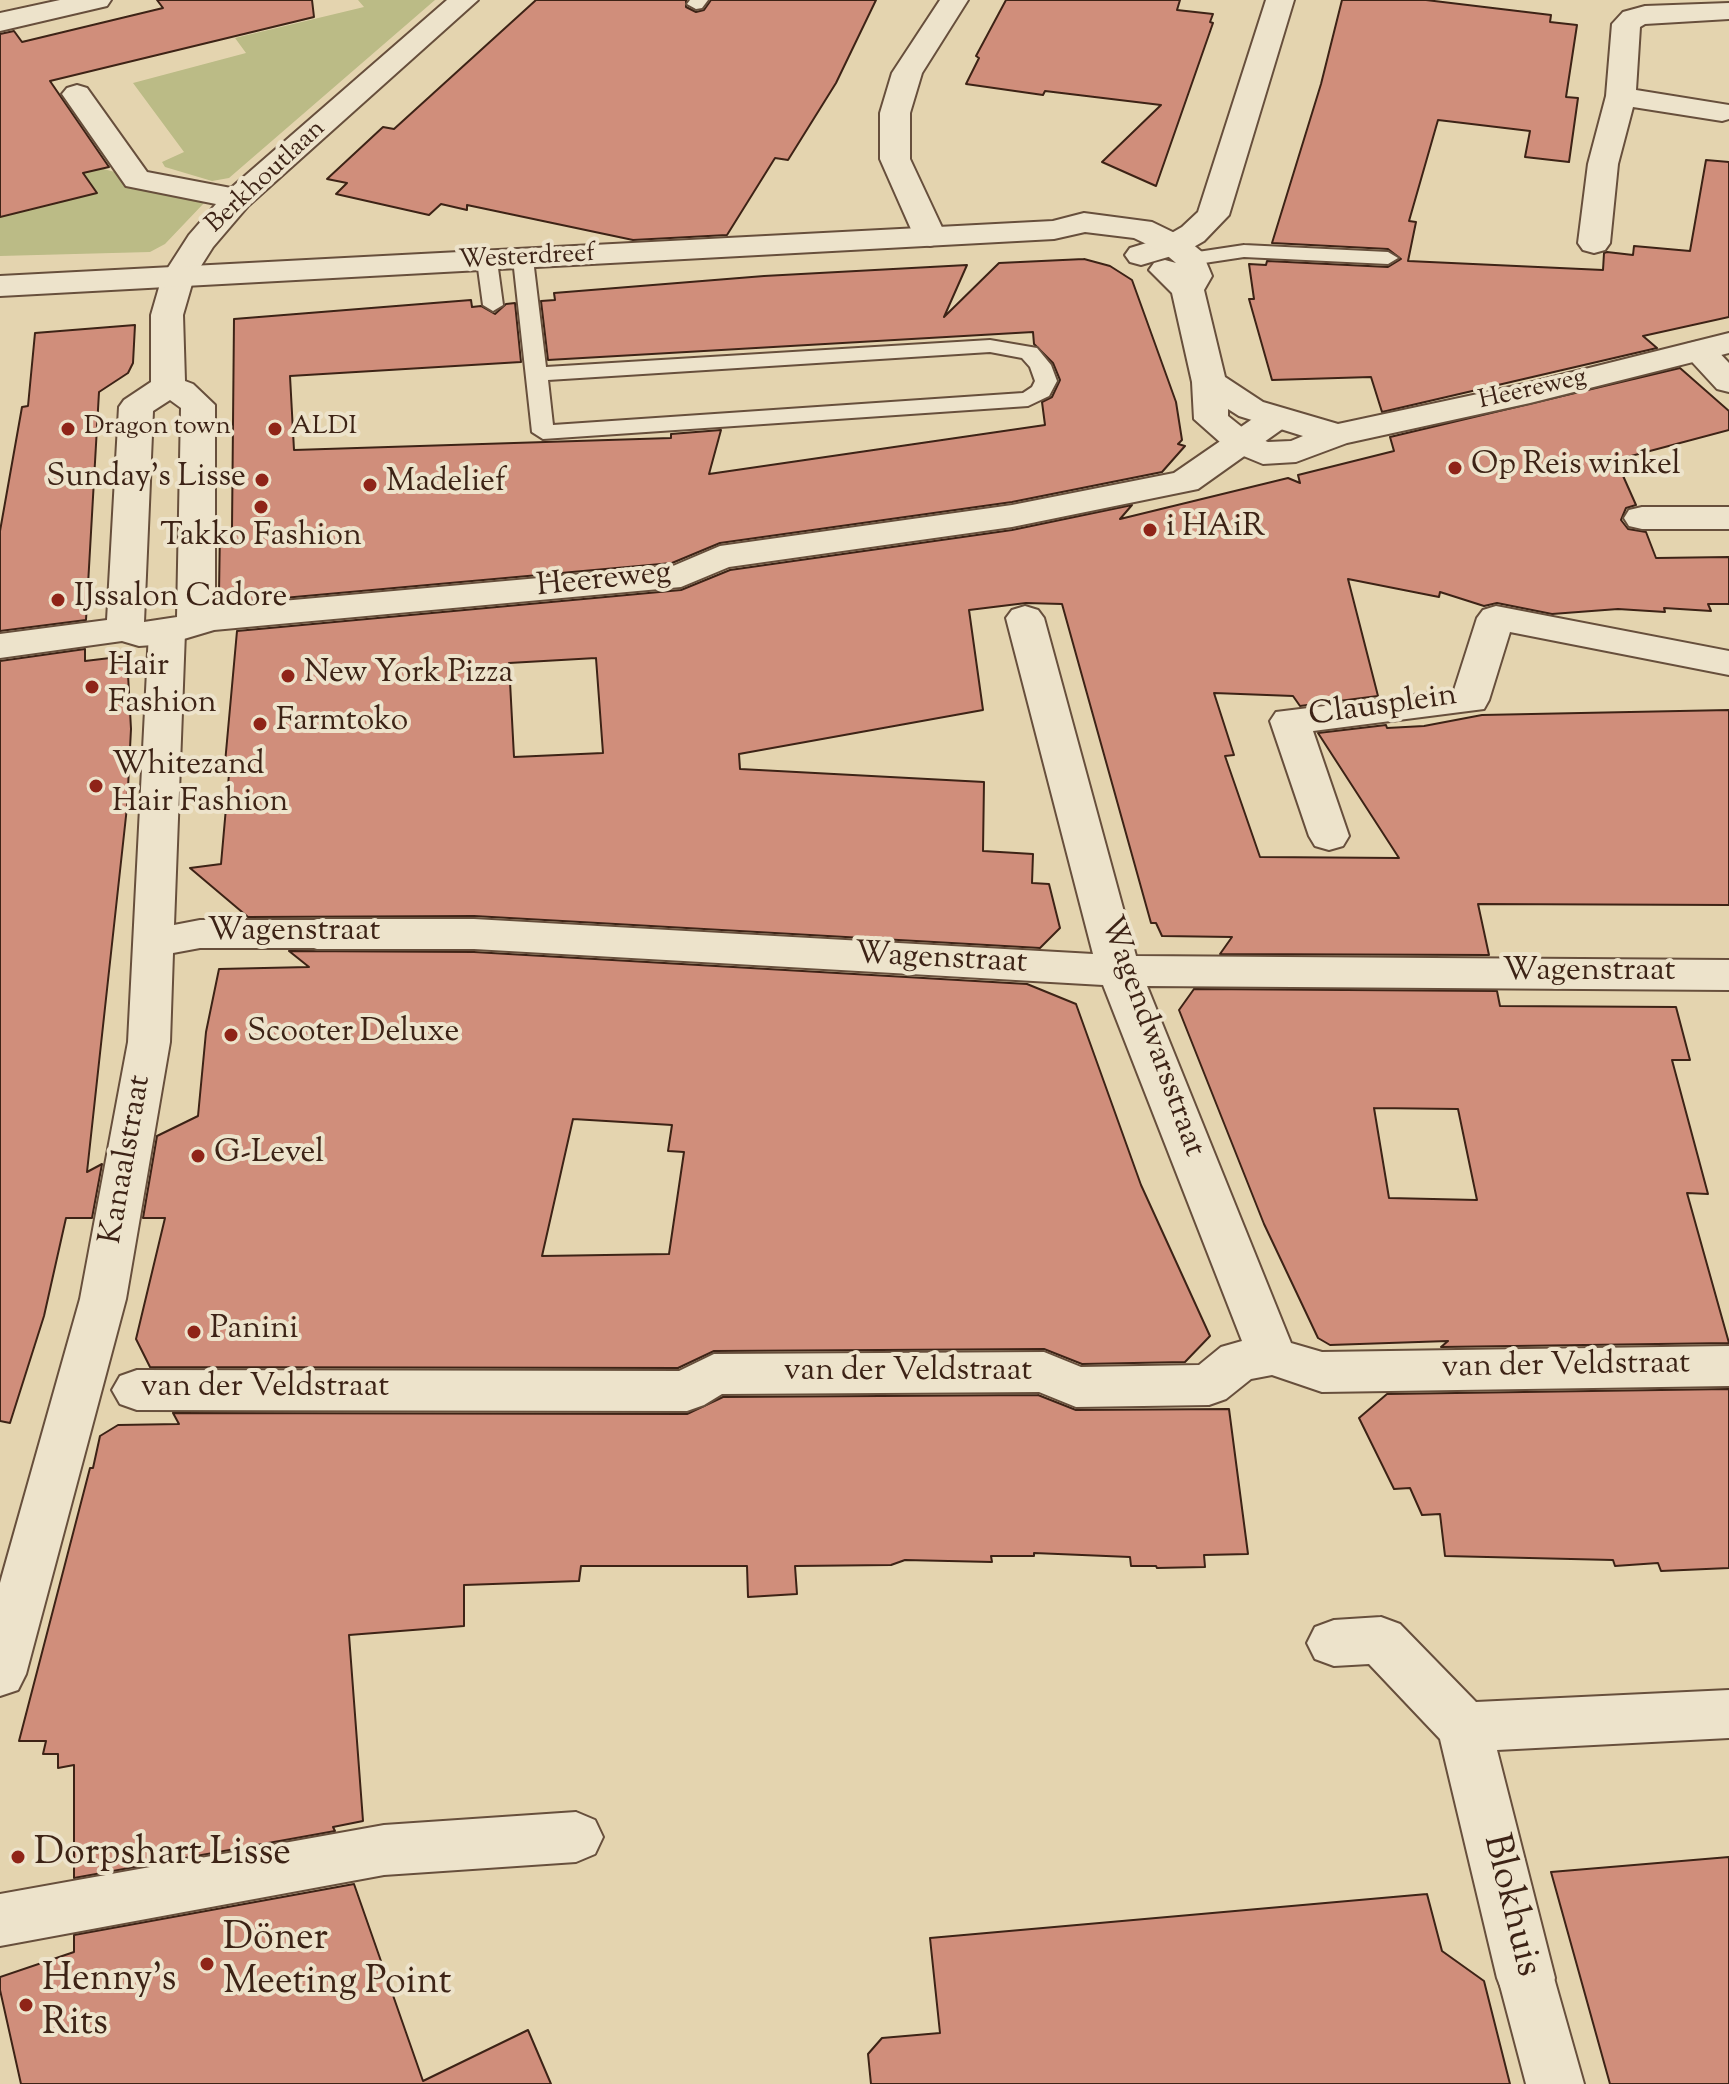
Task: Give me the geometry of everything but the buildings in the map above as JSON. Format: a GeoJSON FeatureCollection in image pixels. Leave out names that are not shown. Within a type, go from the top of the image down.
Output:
{"type":"FeatureCollection","features":[{"type":"Feature","properties":{"kind":"street"},"geometry":{"type":"LineString","coordinates":[[0,22],[97,0]]}},
{"type":"Feature","properties":{"kind":"street","name":"Berkhoutlaan"},"geometry":{"type":"LineString","coordinates":[[168,386],[167,315],[178,277],[200,242],[237,199],[464,0]]}},
{"type":"Feature","properties":{"kind":"street"},"geometry":{"type":"LineString","coordinates":[[930,236],[895,159],[895,113],[907,73],[954,0]]}},
{"type":"Feature","properties":{"kind":"street"},"geometry":{"type":"LineString","coordinates":[[1241,443],[1211,419],[1209,382],[1184,265],[1193,234],[1213,215],[1280,0]]}},
{"type":"Feature","properties":{"kind":"street"},"geometry":{"type":"LineString","coordinates":[[1594,243],[1603,164],[1621,96],[1626,24],[1633,18],[1694,6],[1729,11]]}},
{"type":"Feature","properties":{"kind":"street"},"geometry":{"type":"LineString","coordinates":[[77,94],[137,179],[237,199]]}},
{"type":"Feature","properties":{"kind":"street"},"geometry":{"type":"LineString","coordinates":[[1621,96],[1722,112]]}},
{"type":"Feature","properties":{"kind":"street","name":"Westerdreef"},"geometry":{"type":"LineString","coordinates":[[0,286],[1054,230],[1084,222],[1141,229],[1184,265]]}},
{"type":"Feature","properties":{"kind":"street","name":"Westerdreef"},"geometry":{"type":"LineString","coordinates":[[1054,230],[1184,265]]}},
{"type":"Feature","properties":{"kind":"street"},"geometry":{"type":"LineString","coordinates":[[1141,255],[1184,265]]}},
{"type":"Feature","properties":{"kind":"street"},"geometry":{"type":"LineString","coordinates":[[1714,347],[1729,382]]}},
{"type":"Feature","properties":{"kind":"street","name":"Heereweg"},"geometry":{"type":"LineString","coordinates":[[1241,443],[1263,453],[1296,451],[1337,435],[1530,393],[1714,347]]}},
{"type":"Feature","properties":{"kind":"street"},"geometry":{"type":"LineString","coordinates":[[1209,382],[1251,409],[1276,418]]}},
{"type":"Feature","properties":{"kind":"street"},"geometry":{"type":"LineString","coordinates":[[125,629],[136,407],[168,386],[181,391],[198,405],[182,627]]}},
{"type":"Feature","properties":{"kind":"street","name":"Heereweg"},"geometry":{"type":"LineString","coordinates":[[0,646],[125,629],[139,634],[681,576],[720,557],[1012,516],[1185,481],[1276,418],[1337,435]]}},
{"type":"Feature","properties":{"kind":"street"},"geometry":{"type":"LineString","coordinates":[[1642,518],[1729,518]]}},
{"type":"Feature","properties":{"kind":"street","name":"Wagendwarsstraat"},"geometry":{"type":"LineString","coordinates":[[1025,618],[1119,971],[1272,1356]]}},
{"type":"Feature","properties":{"kind":"street","name":"Clausplein"},"geometry":{"type":"LineString","coordinates":[[1329,836],[1290,721],[1470,700],[1496,618],[1729,663]]}},
{"type":"Feature","properties":{"kind":"street","name":"Kanaalstraat"},"geometry":{"type":"LineString","coordinates":[[0,1674],[103,1299],[149,1042],[182,627]]}},
{"type":"Feature","properties":{"kind":"street","name":"Wagenstraat"},"geometry":{"type":"LineString","coordinates":[[155,942],[200,934],[474,934],[1119,971],[1729,975]]}},
{"type":"Feature","properties":{"kind":"street","name":"van der Veldstraat"},"geometry":{"type":"LineString","coordinates":[[78,1389],[687,1391],[714,1374],[1044,1372],[1076,1387],[1209,1385],[1238,1361],[1272,1356],[1322,1372],[1729,1366]]}},
{"type":"Feature","properties":{"kind":"street","name":"Blokhuis"},"geometry":{"type":"LineString","coordinates":[[1334,1643],[1381,1640],[1464,1727],[1555,2084]]}},
{"type":"Feature","properties":{"kind":"street"},"geometry":{"type":"LineString","coordinates":[[1464,1727],[1729,1714]]}},
{"type":"Feature","properties":{"kind":"street"},"geometry":{"type":"LineString","coordinates":[[0,1920],[384,1850],[576,1837]]}},
{"type":"Feature","properties":{"kind":"lane"},"geometry":{"type":"LineString","coordinates":[[1184,265],[1244,251],[1388,258]]}},
{"type":"Feature","properties":{"kind":"lane"},"geometry":{"type":"LineString","coordinates":[[523,259],[536,374],[543,432],[1028,399],[1041,391],[1046,381],[1040,365],[1029,353],[990,346],[536,374]]}},
{"type":"Feature","properties":{"kind":"lane"},"geometry":{"type":"LineString","coordinates":[[487,261],[493,305]]}},
{"type":"Feature","properties":{"kind":"green space"},"geometry":{"type":"Polygon","coordinates":[[[358,0],[435,0],[229,178],[212,181],[165,167],[162,162],[184,152],[133,83],[246,53],[235,38],[364,7],[358,0]]]}},
{"type":"Feature","properties":{"kind":"green space"},"geometry":{"type":"Polygon","coordinates":[[[100,168],[196,194],[205,202],[165,244],[150,252],[0,256],[0,217],[66,176],[100,168]]]}},
{"type":"Feature","properties":{"kind":"place","name":"Dragon town"},"geometry":{"type":"Point","coordinates":[68,429]}},
{"type":"Feature","properties":{"kind":"place","name":"ALDI"},"geometry":{"type":"Point","coordinates":[275,429]}},
{"type":"Feature","properties":{"kind":"place","name":"Op Reis winkel"},"geometry":{"type":"Point","coordinates":[1455,468]}},
{"type":"Feature","properties":{"kind":"place","name":"Sunday's Lisse"},"geometry":{"type":"Point","coordinates":[262,480]}},
{"type":"Feature","properties":{"kind":"place","name":"Madelief"},"geometry":{"type":"Point","coordinates":[370,485]}},
{"type":"Feature","properties":{"kind":"place","name":"Takko Fashion"},"geometry":{"type":"Point","coordinates":[261,507]}},
{"type":"Feature","properties":{"kind":"place","name":"i HAiR"},"geometry":{"type":"Point","coordinates":[1150,530]}},
{"type":"Feature","properties":{"kind":"place","name":"IJssalon Cadore"},"geometry":{"type":"Point","coordinates":[58,600]}},
{"type":"Feature","properties":{"kind":"place","name":"New York Pizza"},"geometry":{"type":"Point","coordinates":[288,676]}},
{"type":"Feature","properties":{"kind":"place","name":"Hair Fashion"},"geometry":{"type":"Point","coordinates":[92,687]}},
{"type":"Feature","properties":{"kind":"place","name":"Farmtoko"},"geometry":{"type":"Point","coordinates":[260,724]}},
{"type":"Feature","properties":{"kind":"place","name":"Whitezand Hair Fashion"},"geometry":{"type":"Point","coordinates":[96,786]}},
{"type":"Feature","properties":{"kind":"place","name":"Scooter Deluxe"},"geometry":{"type":"Point","coordinates":[231,1035]}},
{"type":"Feature","properties":{"kind":"place","name":"G-Level"},"geometry":{"type":"Point","coordinates":[198,1156]}},
{"type":"Feature","properties":{"kind":"place","name":"Panini"},"geometry":{"type":"Point","coordinates":[194,1332]}},
{"type":"Feature","properties":{"kind":"place","name":"Dorpshart Lisse"},"geometry":{"type":"Point","coordinates":[18,1857]}},
{"type":"Feature","properties":{"kind":"place","name":"Döner Meeting Point"},"geometry":{"type":"Point","coordinates":[207,1964]}},
{"type":"Feature","properties":{"kind":"place","name":"Henny's Rits"},"geometry":{"type":"Point","coordinates":[26,2005]}}]}
